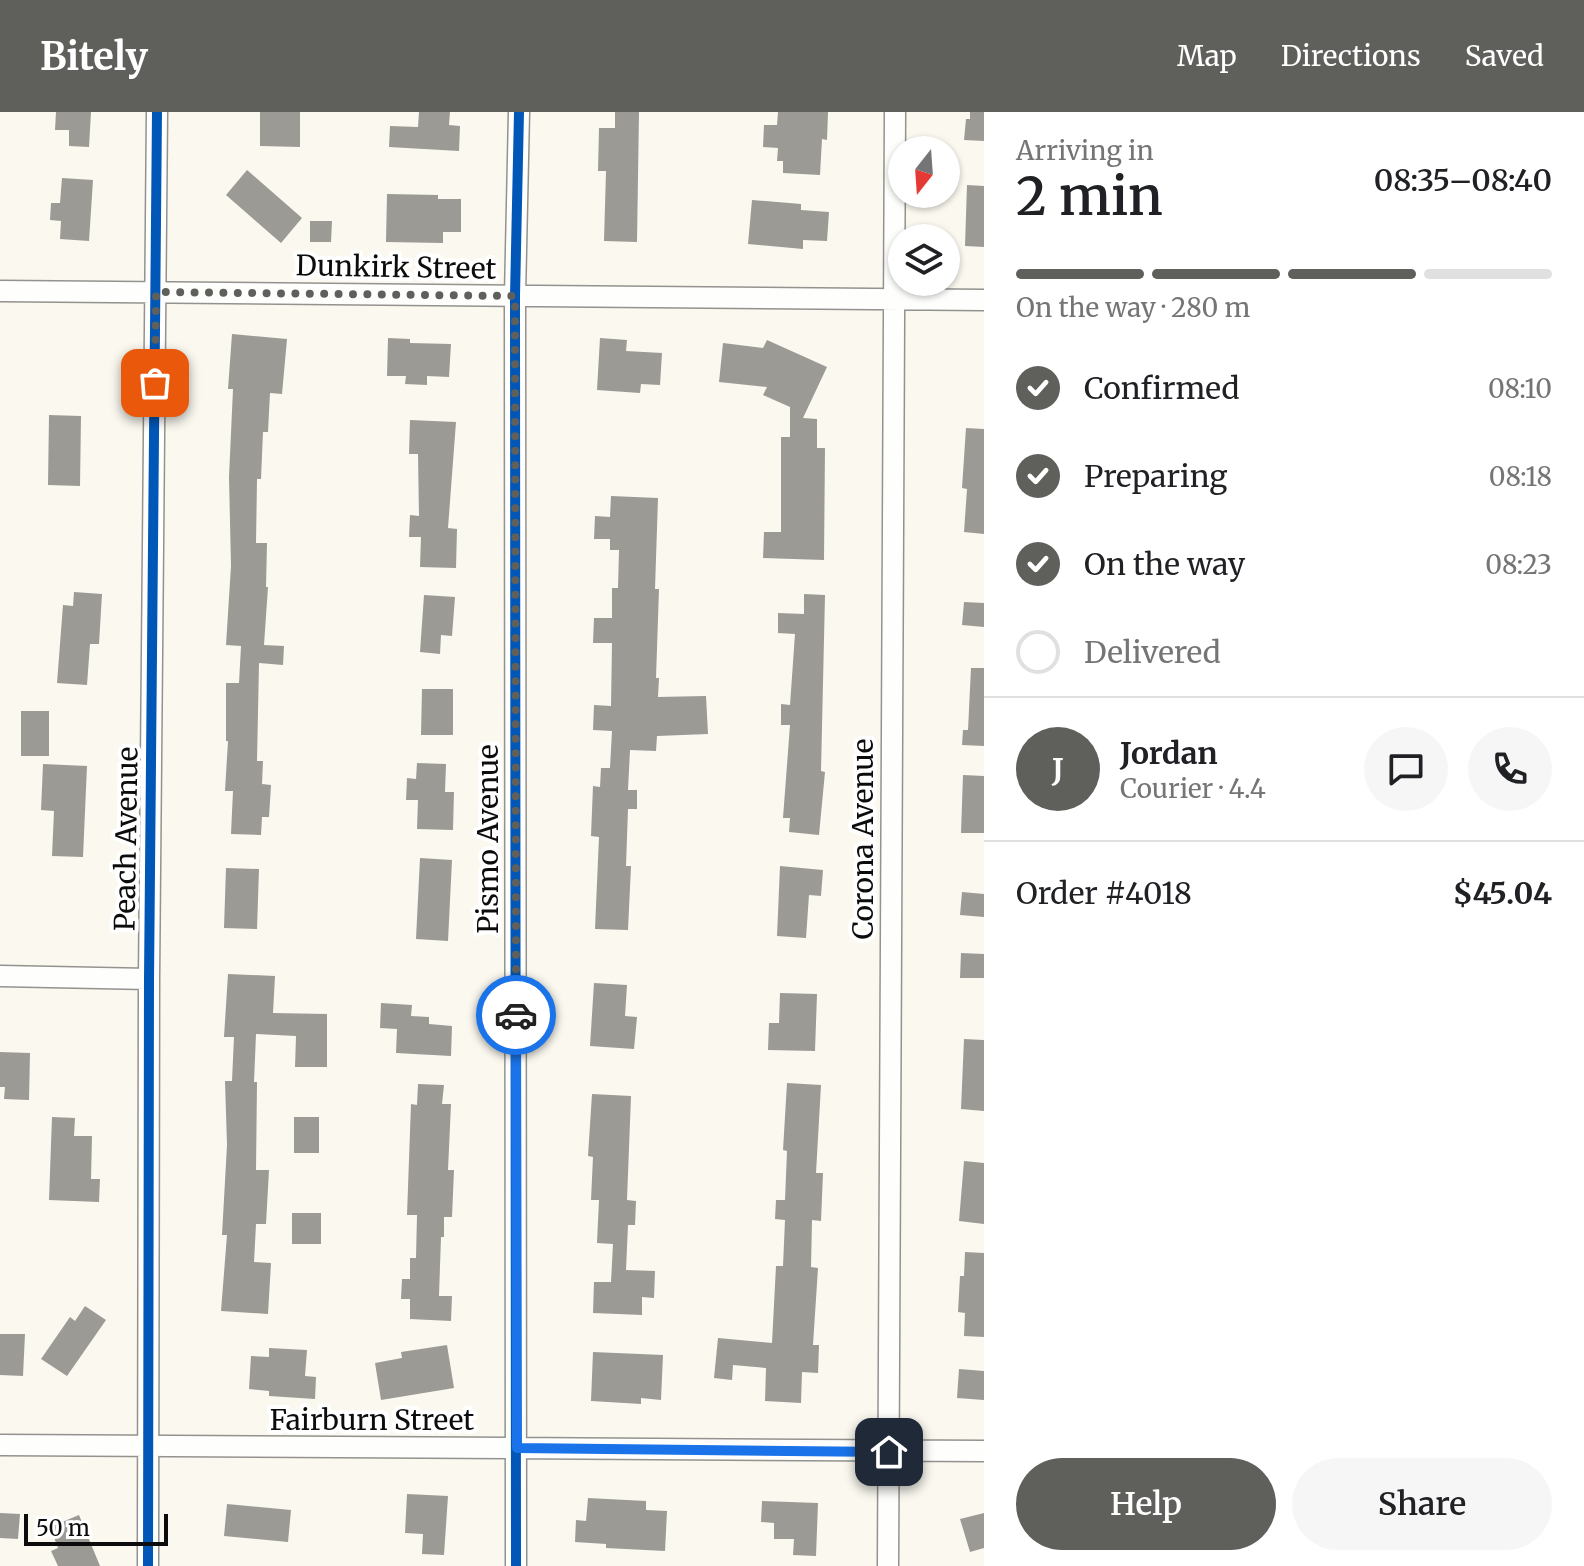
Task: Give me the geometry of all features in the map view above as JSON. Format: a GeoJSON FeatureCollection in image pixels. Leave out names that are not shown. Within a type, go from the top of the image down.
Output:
{"type":"FeatureCollection","features":[{"type":"Feature","properties":{"kind":"street","name":"Peach Avenue"},"geometry":{"type":"LineString","coordinates":[[148,1566],[149,979],[157,112]]}},
{"type":"Feature","properties":{"kind":"street","name":"Pismo Avenue"},"geometry":{"type":"LineString","coordinates":[[516,1566],[515,296],[519,112]]}},
{"type":"Feature","properties":{"kind":"street","name":"Corona Avenue"},"geometry":{"type":"LineString","coordinates":[[888,1566],[895,112]]}},
{"type":"Feature","properties":{"kind":"street","name":"Dunkirk Street"},"geometry":{"type":"LineString","coordinates":[[0,291],[984,300]]}},
{"type":"Feature","properties":{"kind":"street"},"geometry":{"type":"LineString","coordinates":[[0,976],[149,979]]}},
{"type":"Feature","properties":{"kind":"street","name":"Fairburn Street"},"geometry":{"type":"LineString","coordinates":[[0,1445],[984,1451]]}},
{"type":"Feature","properties":{"kind":"building"},"geometry":{"type":"Polygon","coordinates":[[[56,112],[91,112],[89,147],[69,146],[69,130],[55,130],[56,112]]]}},
{"type":"Feature","properties":{"kind":"building"},"geometry":{"type":"Polygon","coordinates":[[[260,112],[300,112],[300,147],[260,146],[260,112]]]}},
{"type":"Feature","properties":{"kind":"building"},"geometry":{"type":"Polygon","coordinates":[[[419,112],[450,112],[449,125],[460,126],[459,151],[389,147],[390,126],[418,127],[419,112]]]}},
{"type":"Feature","properties":{"kind":"building"},"geometry":{"type":"Polygon","coordinates":[[[615,112],[639,112],[637,242],[604,241],[606,171],[598,171],[599,128],[615,128],[615,112]]]}},
{"type":"Feature","properties":{"kind":"building"},"geometry":{"type":"Polygon","coordinates":[[[778,112],[828,112],[827,140],[822,139],[820,175],[783,173],[783,161],[777,161],[778,148],[763,147],[764,125],[777,125],[778,112]]]}},
{"type":"Feature","properties":{"kind":"building"},"geometry":{"type":"Polygon","coordinates":[[[970,112],[984,112],[984,141],[964,140],[966,119],[970,119],[970,112]]]}},
{"type":"Feature","properties":{"kind":"building"},"geometry":{"type":"Polygon","coordinates":[[[247,170],[302,218],[281,243],[226,195],[247,170]]]}},
{"type":"Feature","properties":{"kind":"building"},"geometry":{"type":"Polygon","coordinates":[[[62,178],[93,180],[89,241],[60,239],[61,221],[50,220],[51,203],[60,203],[62,178]]]}},
{"type":"Feature","properties":{"kind":"building"},"geometry":{"type":"Polygon","coordinates":[[[967,185],[984,186],[984,247],[965,246],[967,185]]]}},
{"type":"Feature","properties":{"kind":"building"},"geometry":{"type":"Polygon","coordinates":[[[387,194],[438,195],[438,199],[461,199],[461,232],[443,232],[443,243],[386,242],[387,194]]]}},
{"type":"Feature","properties":{"kind":"building"},"geometry":{"type":"Polygon","coordinates":[[[752,200],[801,204],[801,210],[829,212],[827,241],[803,240],[803,249],[748,244],[752,200]]]}},
{"type":"Feature","properties":{"kind":"building"},"geometry":{"type":"Polygon","coordinates":[[[310,221],[332,221],[331,242],[310,242],[310,221]]]}},
{"type":"Feature","properties":{"kind":"building"},"geometry":{"type":"Polygon","coordinates":[[[232,334],[287,339],[282,394],[270,393],[268,432],[263,432],[261,479],[257,479],[256,543],[267,543],[264,645],[284,646],[283,665],[259,663],[257,761],[263,761],[262,784],[271,785],[269,817],[262,817],[261,835],[231,834],[233,791],[225,791],[228,741],[226,683],[239,683],[241,646],[226,645],[231,566],[229,477],[233,389],[228,389],[232,334]]]}},
{"type":"Feature","properties":{"kind":"building"},"geometry":{"type":"Polygon","coordinates":[[[388,338],[410,339],[410,343],[451,344],[449,377],[427,376],[427,385],[405,384],[406,376],[387,376],[388,338]]]}},
{"type":"Feature","properties":{"kind":"building"},"geometry":{"type":"Polygon","coordinates":[[[600,338],[627,340],[626,351],[662,353],[660,385],[641,384],[640,393],[597,390],[600,338]]]}},
{"type":"Feature","properties":{"kind":"building"},"geometry":{"type":"Polygon","coordinates":[[[767,340],[827,367],[803,418],[817,419],[817,448],[825,448],[824,560],[763,558],[764,532],[781,532],[781,437],[790,437],[790,407],[763,395],[767,387],[719,382],[723,343],[763,348],[767,340]]]}},
{"type":"Feature","properties":{"kind":"building"},"geometry":{"type":"Polygon","coordinates":[[[49,415],[81,416],[80,486],[48,485],[49,415]]]}},
{"type":"Feature","properties":{"kind":"building"},"geometry":{"type":"Polygon","coordinates":[[[410,420],[456,422],[448,528],[457,529],[456,568],[420,567],[421,537],[409,537],[410,515],[419,516],[418,454],[409,454],[410,420]]]}},
{"type":"Feature","properties":{"kind":"building"},"geometry":{"type":"Polygon","coordinates":[[[966,428],[984,429],[984,534],[964,532],[967,489],[962,488],[966,428]]]}},
{"type":"Feature","properties":{"kind":"building"},"geometry":{"type":"Polygon","coordinates":[[[611,496],[658,498],[655,589],[659,589],[658,697],[706,696],[708,734],[657,736],[656,751],[630,750],[628,790],[637,790],[637,809],[628,809],[626,866],[631,866],[628,930],[595,929],[599,837],[591,836],[593,786],[600,787],[601,768],[610,768],[612,731],[593,730],[594,705],[611,706],[612,643],[593,643],[594,618],[612,618],[612,588],[618,588],[619,550],[610,550],[610,539],[594,539],[595,516],[610,517],[611,496]]]}},
{"type":"Feature","properties":{"kind":"building"},"geometry":{"type":"Polygon","coordinates":[[[74,592],[102,594],[99,644],[90,644],[87,685],[57,683],[63,605],[73,606],[74,592]]]}},
{"type":"Feature","properties":{"kind":"building"},"geometry":{"type":"Polygon","coordinates":[[[804,594],[825,595],[821,771],[825,772],[819,835],[789,832],[790,818],[783,818],[790,725],[781,725],[781,704],[790,705],[795,634],[778,633],[778,613],[804,614],[804,594]]]}},
{"type":"Feature","properties":{"kind":"building"},"geometry":{"type":"Polygon","coordinates":[[[424,595],[455,597],[452,636],[441,635],[440,654],[420,652],[424,595]]]}},
{"type":"Feature","properties":{"kind":"building"},"geometry":{"type":"Polygon","coordinates":[[[964,602],[984,603],[984,627],[962,625],[964,602]]]}},
{"type":"Feature","properties":{"kind":"building"},"geometry":{"type":"Polygon","coordinates":[[[971,668],[984,668],[984,746],[962,745],[963,730],[968,730],[971,668]]]}},
{"type":"Feature","properties":{"kind":"building"},"geometry":{"type":"Polygon","coordinates":[[[422,689],[453,689],[453,735],[421,735],[422,689]]]}},
{"type":"Feature","properties":{"kind":"building"},"geometry":{"type":"Polygon","coordinates":[[[21,711],[49,711],[49,756],[21,756],[21,711]]]}},
{"type":"Feature","properties":{"kind":"building"},"geometry":{"type":"Polygon","coordinates":[[[417,763],[446,764],[445,792],[454,792],[453,830],[417,829],[418,800],[406,800],[407,778],[416,779],[417,763]]]}},
{"type":"Feature","properties":{"kind":"building"},"geometry":{"type":"Polygon","coordinates":[[[43,764],[87,766],[83,857],[52,856],[54,811],[41,810],[43,764]]]}},
{"type":"Feature","properties":{"kind":"building"},"geometry":{"type":"Polygon","coordinates":[[[963,775],[984,776],[984,833],[961,833],[963,775]]]}},
{"type":"Feature","properties":{"kind":"building"},"geometry":{"type":"Polygon","coordinates":[[[420,858],[452,860],[448,941],[416,939],[420,858]]]}},
{"type":"Feature","properties":{"kind":"building"},"geometry":{"type":"Polygon","coordinates":[[[780,866],[823,870],[821,896],[809,895],[806,938],[777,936],[780,866]]]}},
{"type":"Feature","properties":{"kind":"building"},"geometry":{"type":"Polygon","coordinates":[[[226,868],[259,869],[257,929],[224,928],[226,868]]]}},
{"type":"Feature","properties":{"kind":"building"},"geometry":{"type":"Polygon","coordinates":[[[962,892],[984,894],[984,917],[960,915],[962,892]]]}},
{"type":"Feature","properties":{"kind":"building"},"geometry":{"type":"Polygon","coordinates":[[[961,953],[984,954],[984,978],[960,978],[961,953]]]}},
{"type":"Feature","properties":{"kind":"building"},"geometry":{"type":"Polygon","coordinates":[[[228,974],[275,976],[273,1013],[327,1014],[327,1067],[295,1067],[296,1036],[256,1034],[256,1170],[269,1170],[266,1224],[256,1224],[254,1262],[271,1263],[268,1314],[221,1311],[227,1235],[222,1235],[227,1145],[225,1081],[232,1081],[234,1037],[224,1037],[228,974]]]}},
{"type":"Feature","properties":{"kind":"building"},"geometry":{"type":"Polygon","coordinates":[[[594,983],[627,985],[625,1016],[637,1017],[634,1049],[590,1046],[594,983]]]}},
{"type":"Feature","properties":{"kind":"building"},"geometry":{"type":"Polygon","coordinates":[[[780,993],[817,994],[815,1051],[768,1050],[769,1023],[779,1023],[780,993]]]}},
{"type":"Feature","properties":{"kind":"building"},"geometry":{"type":"Polygon","coordinates":[[[381,1003],[412,1005],[411,1016],[429,1017],[429,1024],[452,1026],[451,1056],[396,1053],[397,1029],[380,1028],[381,1003]]]}},
{"type":"Feature","properties":{"kind":"building"},"geometry":{"type":"Polygon","coordinates":[[[964,1039],[984,1040],[984,1111],[961,1109],[964,1039]]]}},
{"type":"Feature","properties":{"kind":"building"},"geometry":{"type":"Polygon","coordinates":[[[0,1052],[30,1053],[29,1100],[4,1099],[5,1087],[0,1087],[0,1052]]]}},
{"type":"Feature","properties":{"kind":"building"},"geometry":{"type":"Polygon","coordinates":[[[787,1083],[821,1085],[816,1173],[823,1173],[821,1221],[812,1220],[811,1267],[818,1268],[813,1345],[819,1345],[818,1373],[802,1372],[801,1403],[765,1401],[766,1368],[733,1365],[732,1380],[714,1378],[718,1338],[772,1343],[776,1266],[783,1266],[785,1220],[775,1219],[776,1200],[785,1200],[787,1151],[783,1150],[787,1083]]]}},
{"type":"Feature","properties":{"kind":"building"},"geometry":{"type":"Polygon","coordinates":[[[418,1084],[444,1085],[442,1104],[451,1104],[448,1170],[454,1170],[452,1217],[444,1217],[439,1296],[452,1296],[451,1321],[410,1319],[410,1299],[401,1299],[402,1279],[410,1279],[410,1258],[416,1258],[417,1215],[407,1215],[411,1104],[417,1105],[418,1084]]]}},
{"type":"Feature","properties":{"kind":"building"},"geometry":{"type":"Polygon","coordinates":[[[592,1094],[631,1096],[627,1200],[636,1201],[635,1225],[628,1225],[626,1270],[655,1271],[654,1298],[642,1297],[642,1315],[593,1313],[594,1282],[611,1282],[613,1244],[597,1243],[599,1200],[591,1200],[593,1157],[588,1156],[592,1094]]]}},
{"type":"Feature","properties":{"kind":"building"},"geometry":{"type":"Polygon","coordinates":[[[52,1117],[75,1118],[74,1136],[92,1136],[91,1179],[100,1179],[99,1202],[49,1200],[52,1117]]]}},
{"type":"Feature","properties":{"kind":"building"},"geometry":{"type":"Polygon","coordinates":[[[294,1117],[319,1117],[319,1153],[294,1153],[294,1117]]]}},
{"type":"Feature","properties":{"kind":"building"},"geometry":{"type":"Polygon","coordinates":[[[964,1161],[984,1163],[984,1224],[959,1221],[964,1161]]]}},
{"type":"Feature","properties":{"kind":"building"},"geometry":{"type":"Polygon","coordinates":[[[292,1213],[321,1213],[321,1244],[292,1244],[292,1213]]]}},
{"type":"Feature","properties":{"kind":"building"},"geometry":{"type":"Polygon","coordinates":[[[965,1252],[984,1253],[984,1337],[964,1336],[965,1313],[958,1312],[965,1252]]]}},
{"type":"Feature","properties":{"kind":"building"},"geometry":{"type":"Polygon","coordinates":[[[85,1306],[106,1320],[67,1376],[41,1359],[70,1317],[75,1321],[85,1306]]]}},
{"type":"Feature","properties":{"kind":"building"},"geometry":{"type":"Polygon","coordinates":[[[0,1334],[25,1334],[23,1376],[0,1375],[0,1334]]]}},
{"type":"Feature","properties":{"kind":"building"},"geometry":{"type":"Polygon","coordinates":[[[447,1345],[454,1388],[381,1400],[375,1363],[402,1358],[401,1352],[447,1345]]]}},
{"type":"Feature","properties":{"kind":"building"},"geometry":{"type":"Polygon","coordinates":[[[269,1348],[307,1350],[305,1376],[316,1377],[315,1399],[269,1396],[269,1391],[249,1389],[251,1356],[269,1357],[269,1348]]]}},
{"type":"Feature","properties":{"kind":"building"},"geometry":{"type":"Polygon","coordinates":[[[593,1352],[663,1355],[661,1400],[641,1398],[641,1404],[591,1401],[593,1352]]]}},
{"type":"Feature","properties":{"kind":"building"},"geometry":{"type":"Polygon","coordinates":[[[959,1369],[984,1371],[984,1400],[957,1398],[959,1369]]]}},
{"type":"Feature","properties":{"kind":"building"},"geometry":{"type":"Polygon","coordinates":[[[407,1494],[448,1496],[444,1555],[422,1554],[423,1534],[405,1533],[407,1494]]]}},
{"type":"Feature","properties":{"kind":"building"},"geometry":{"type":"Polygon","coordinates":[[[588,1498],[646,1501],[646,1510],[667,1511],[665,1551],[606,1548],[606,1544],[575,1542],[576,1520],[586,1521],[588,1498]]]}},
{"type":"Feature","properties":{"kind":"building"},"geometry":{"type":"Polygon","coordinates":[[[762,1501],[818,1503],[816,1556],[793,1555],[794,1539],[774,1539],[774,1523],[761,1522],[762,1501]]]}},
{"type":"Feature","properties":{"kind":"building"},"geometry":{"type":"Polygon","coordinates":[[[227,1504],[291,1510],[288,1542],[224,1536],[227,1504]]]}},
{"type":"Feature","properties":{"kind":"building"},"geometry":{"type":"Polygon","coordinates":[[[0,1513],[20,1514],[18,1539],[0,1538],[0,1513]]]}},
{"type":"Feature","properties":{"kind":"building"},"geometry":{"type":"Polygon","coordinates":[[[984,1513],[984,1548],[970,1552],[960,1519],[984,1513]]]}},
{"type":"Feature","properties":{"kind":"building"},"geometry":{"type":"Polygon","coordinates":[[[79,1515],[100,1566],[58,1566],[51,1551],[58,1548],[50,1527],[79,1515]]]}},
{"type":"Feature","properties":{"kind":"cycle path"},"geometry":{"type":"LineString","coordinates":[[148,1566],[149,979],[157,112]]}},
{"type":"Feature","properties":{"kind":"cycle path"},"geometry":{"type":"LineString","coordinates":[[516,1566],[515,296],[519,112]]}},
{"type":"Feature","properties":{"kind":"way so far"},"geometry":{"type":"LineString","coordinates":[[155,383],[156,292],[515,296],[516,1015]]}},
{"type":"Feature","properties":{"kind":"route"},"geometry":{"type":"LineString","coordinates":[[516,1015],[517,1448],[889,1452]]}}]}
